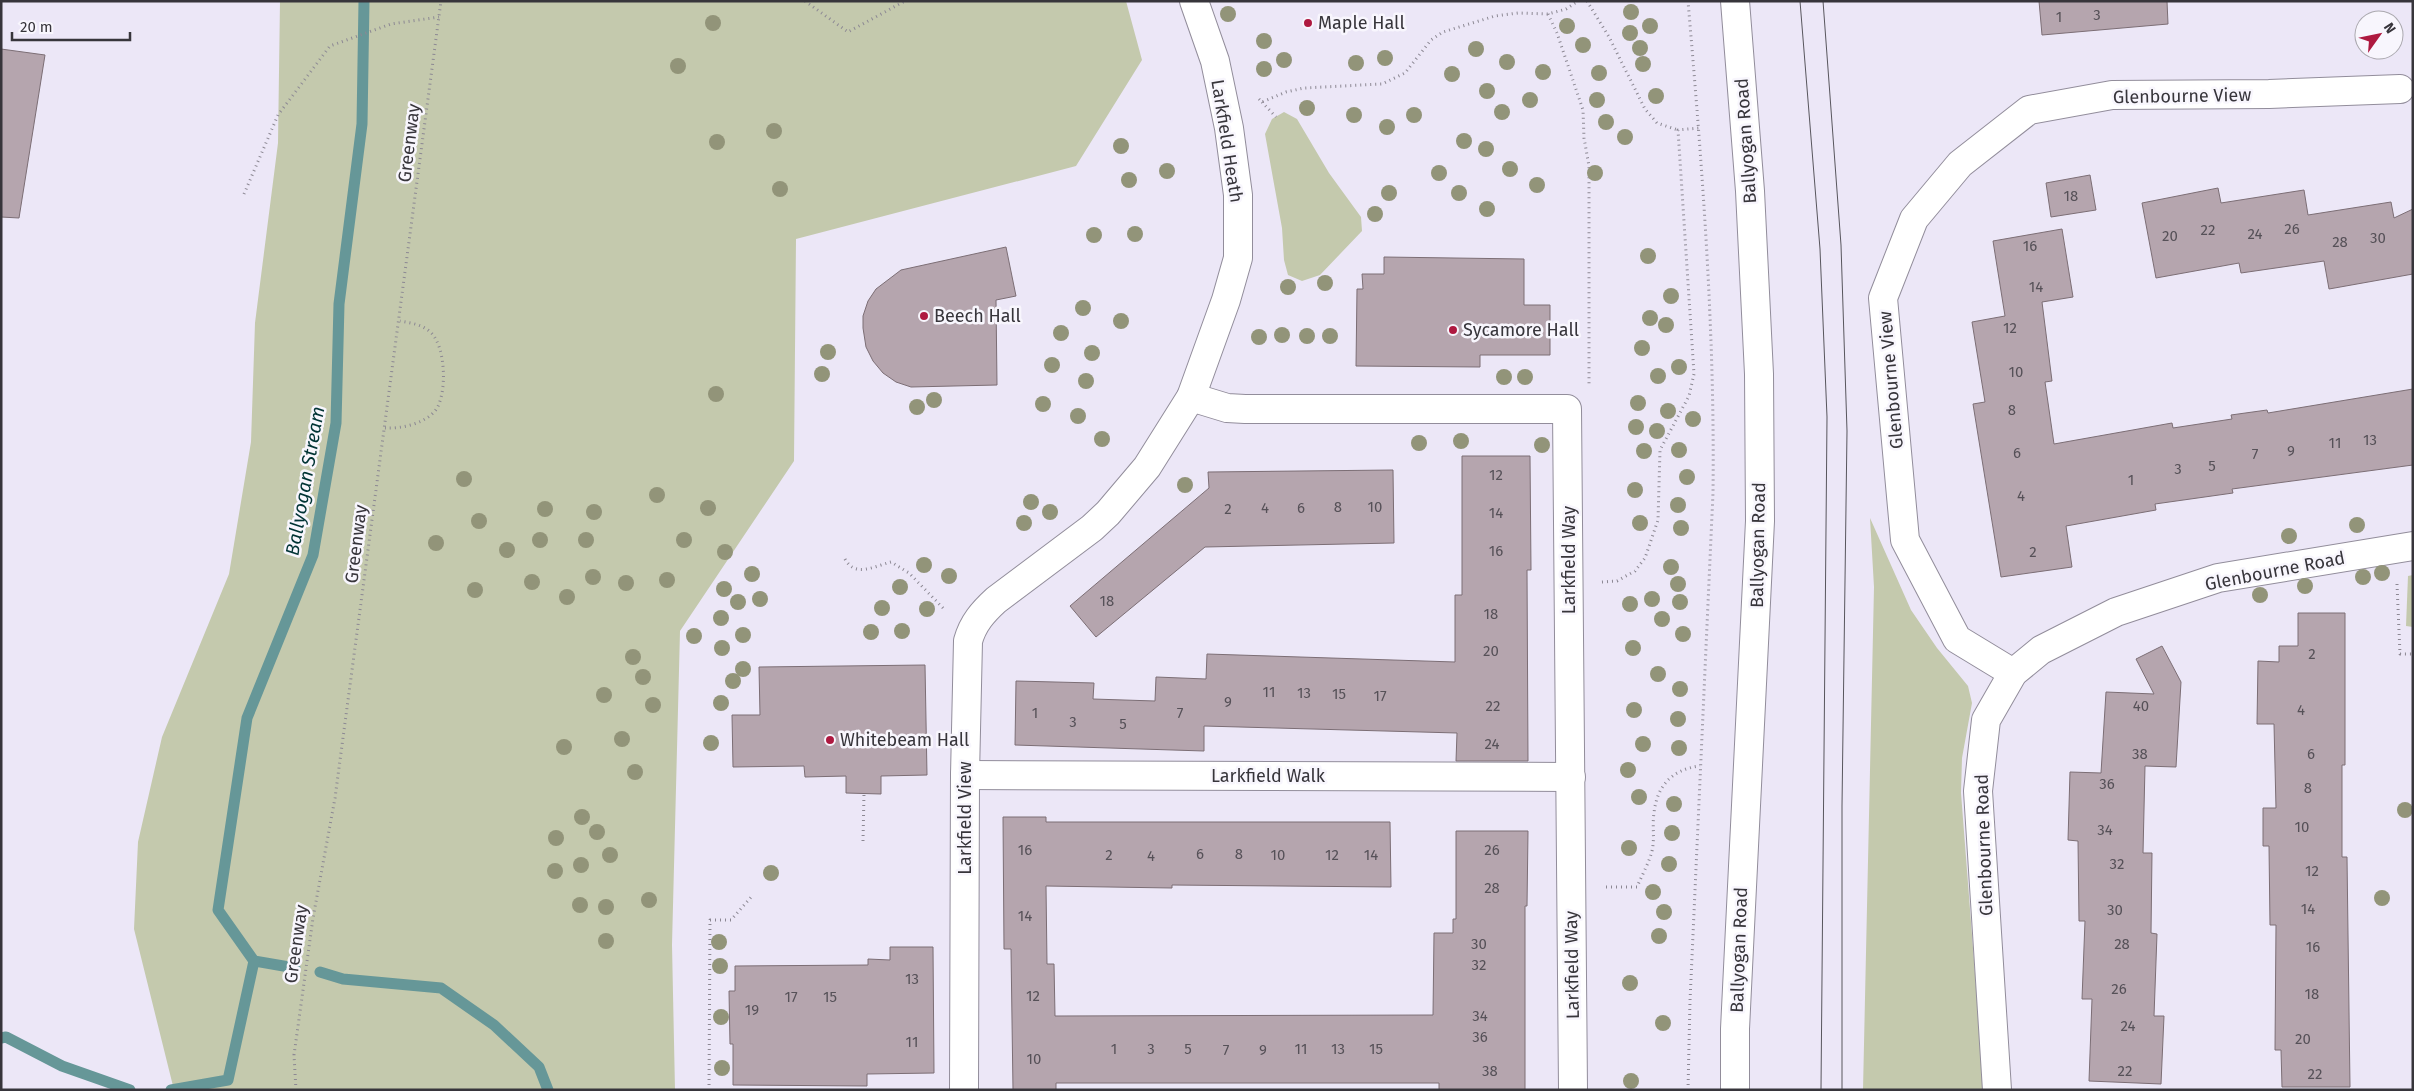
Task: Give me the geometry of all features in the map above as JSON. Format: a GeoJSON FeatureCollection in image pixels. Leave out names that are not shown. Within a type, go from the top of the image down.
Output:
{"type":"FeatureCollection","features":[{"type":"Feature","properties":{"kind":"street","name":"Larkfield Heath"},"geometry":{"type":"LineString","coordinates":[[1190,397],[1226,300],[1238,258],[1238,195],[1229,128],[1214,61],[1194,1]]}},
{"type":"Feature","properties":{"kind":"street","name":"Ballyogan Road"},"geometry":{"type":"LineString","coordinates":[[1735,1],[1750,191],[1759,364],[1760,521],[1736,1010],[1735,1090]]}},
{"type":"Feature","properties":{"kind":"street","name":"Glenbourne View"},"geometry":{"type":"LineString","coordinates":[[2013,673],[1957,639],[1905,540],[1883,298],[1914,218],[1960,164],[2029,110],[2112,95],[2269,94],[2400,89]]}},
{"type":"Feature","properties":{"kind":"street"},"geometry":{"type":"LineString","coordinates":[[1190,397],[1227,408],[1245,409],[1567,409]]}},
{"type":"Feature","properties":{"kind":"street","name":"Larkfield View"},"geometry":{"type":"LineString","coordinates":[[964,1090],[965,775],[968,641],[972,628],[987,608],[996,600],[1075,542],[1108,513],[1147,467],[1190,397]]}},
{"type":"Feature","properties":{"kind":"street","name":"Larkfield Way"},"geometry":{"type":"LineString","coordinates":[[1567,409],[1573,1090]]}},
{"type":"Feature","properties":{"kind":"street","name":"Glenbourne Road"},"geometry":{"type":"LineString","coordinates":[[1997,1090],[1978,791],[1986,720],[2013,673],[2041,650],[2116,612],[2209,581],[2404,547]]}},
{"type":"Feature","properties":{"kind":"street","name":"Larkfield Walk"},"geometry":{"type":"LineString","coordinates":[[965,775],[1570,777]]}},
{"type":"Feature","properties":{"kind":"path","name":"Greenway"},"geometry":{"type":"LineString","coordinates":[[296,1090],[294,1055],[311,928],[335,798],[400,321],[441,1]]}},
{"type":"Feature","properties":{"kind":"path"},"geometry":{"type":"LineString","coordinates":[[805,1],[848,32],[905,1]]}},
{"type":"Feature","properties":{"kind":"path"},"geometry":{"type":"LineString","coordinates":[[1262,102],[1286,92],[1304,88],[1382,84],[1405,73],[1431,40],[1443,32],[1494,16],[1518,13],[1548,14],[1566,9],[1578,1]]}},
{"type":"Feature","properties":{"kind":"path"},"geometry":{"type":"LineString","coordinates":[[1587,1],[1609,37],[1645,109],[1657,123],[1678,130],[1699,128]]}},
{"type":"Feature","properties":{"kind":"path"},"geometry":{"type":"LineString","coordinates":[[1688,1],[1706,213],[1714,421],[1713,493],[1700,766],[1688,1090]]}},
{"type":"Feature","properties":{"kind":"path"},"geometry":{"type":"LineString","coordinates":[[1548,14],[1557,33],[1583,110],[1584,138],[1589,166],[1590,382],[1567,409]]}},
{"type":"Feature","properties":{"kind":"path"},"geometry":{"type":"LineString","coordinates":[[244,194],[278,115],[330,46],[392,24],[439,17]]}},
{"type":"Feature","properties":{"kind":"path"},"geometry":{"type":"LineString","coordinates":[[1257,96],[1276,117]]}},
{"type":"Feature","properties":{"kind":"path"},"geometry":{"type":"LineString","coordinates":[[1569,583],[1617,581],[1635,570],[1645,558],[1658,520],[1660,450],[1689,396],[1694,374],[1678,130]]}},
{"type":"Feature","properties":{"kind":"path"},"geometry":{"type":"LineString","coordinates":[[385,428],[397,429],[417,422],[429,415],[435,411],[443,390],[443,369],[439,342],[430,331],[423,327],[400,321]]}},
{"type":"Feature","properties":{"kind":"path"},"geometry":{"type":"LineString","coordinates":[[2404,547],[2400,654],[2413,654]]}},
{"type":"Feature","properties":{"kind":"path"},"geometry":{"type":"LineString","coordinates":[[845,559],[855,570],[868,569],[891,562],[915,578],[947,612]]}},
{"type":"Feature","properties":{"kind":"path"},"geometry":{"type":"LineString","coordinates":[[1571,887],[1638,887],[1652,852],[1657,796],[1667,780],[1683,768],[1700,766]]}},
{"type":"Feature","properties":{"kind":"path"},"geometry":{"type":"LineString","coordinates":[[863,841],[864,794]]}},
{"type":"Feature","properties":{"kind":"path"},"geometry":{"type":"LineString","coordinates":[[709,1090],[710,920],[731,920],[752,896]]}},
{"type":"Feature","properties":{"kind":"green space"},"geometry":{"type":"Polygon","coordinates":[[[280,1],[1126,1],[1142,60],[1076,166],[796,239],[794,461],[680,631],[672,945],[675,1090],[174,1090],[134,929],[138,842],[162,737],[229,574],[251,442],[255,323],[278,143],[280,1]]]}},
{"type":"Feature","properties":{"kind":"green space"},"geometry":{"type":"Polygon","coordinates":[[[1284,112],[1297,119],[1329,173],[1361,217],[1362,231],[1320,275],[1302,281],[1288,275],[1284,260],[1282,228],[1265,134],[1272,119],[1284,112]]]}},
{"type":"Feature","properties":{"kind":"green space"},"geometry":{"type":"Polygon","coordinates":[[[1870,518],[1911,610],[1937,648],[1968,686],[1972,703],[1962,758],[1961,793],[1984,1090],[1863,1090],[1874,587],[1870,518]]]}},
{"type":"Feature","properties":{"kind":"green space"},"geometry":{"type":"Polygon","coordinates":[[[2413,575],[2413,627],[2406,626],[2408,576],[2413,575]]]}},
{"type":"Feature","properties":{"kind":"building"},"geometry":{"type":"Polygon","coordinates":[[[2039,1],[2167,1],[2168,24],[2042,35],[2039,1]]]}},
{"type":"Feature","properties":{"kind":"building"},"geometry":{"type":"Polygon","coordinates":[[[1,49],[45,55],[19,218],[1,217],[1,49]]]}},
{"type":"Feature","properties":{"kind":"building"},"geometry":{"type":"Polygon","coordinates":[[[2090,175],[2096,210],[2051,217],[2046,183],[2090,175]]]}},
{"type":"Feature","properties":{"kind":"building"},"geometry":{"type":"Polygon","coordinates":[[[2218,188],[2221,203],[2304,190],[2308,215],[2391,202],[2394,218],[2413,209],[2413,274],[2329,289],[2324,261],[2241,273],[2239,263],[2156,278],[2142,203],[2218,188]]]}},
{"type":"Feature","properties":{"kind":"building"},"geometry":{"type":"Polygon","coordinates":[[[2062,229],[2073,297],[2042,302],[2052,381],[2045,382],[2054,444],[2172,423],[2173,428],[2232,419],[2231,415],[2267,410],[2268,413],[2413,389],[2413,465],[2232,489],[2233,493],[2155,504],[2156,510],[2066,526],[2072,567],[2001,577],[1973,404],[1985,402],[1972,322],[2005,316],[1993,241],[2062,229]]]}},
{"type":"Feature","properties":{"kind":"building","name":"Beech Hall"},"geometry":{"type":"Polygon","coordinates":[[[1006,247],[1016,296],[996,300],[997,385],[911,387],[896,382],[883,373],[873,361],[866,347],[863,328],[863,316],[868,301],[876,289],[901,270],[1006,247]]]}},
{"type":"Feature","properties":{"kind":"building","name":"Sycamore Hall"},"geometry":{"type":"Polygon","coordinates":[[[1384,257],[1524,259],[1524,305],[1550,305],[1550,355],[1480,355],[1480,367],[1356,366],[1357,289],[1363,289],[1362,274],[1384,274],[1384,257]]]}},
{"type":"Feature","properties":{"kind":"building"},"geometry":{"type":"Polygon","coordinates":[[[1462,456],[1530,456],[1531,570],[1527,570],[1528,761],[1456,761],[1457,733],[1204,726],[1204,751],[1015,745],[1016,681],[1094,683],[1093,699],[1155,701],[1156,677],[1206,679],[1207,654],[1455,662],[1455,595],[1462,595],[1462,456]]]}},
{"type":"Feature","properties":{"kind":"building"},"geometry":{"type":"Polygon","coordinates":[[[1393,470],[1394,543],[1205,547],[1096,637],[1070,606],[1209,488],[1208,472],[1393,470]]]}},
{"type":"Feature","properties":{"kind":"building"},"geometry":{"type":"Polygon","coordinates":[[[2298,613],[2345,613],[2345,765],[2342,765],[2342,857],[2347,857],[2350,1087],[2282,1087],[2281,1050],[2275,1050],[2276,925],[2270,925],[2269,846],[2263,846],[2263,808],[2276,808],[2274,724],[2257,724],[2258,661],[2279,662],[2279,646],[2298,646],[2298,613]]]}},
{"type":"Feature","properties":{"kind":"building"},"geometry":{"type":"Polygon","coordinates":[[[2162,646],[2181,682],[2176,767],[2145,766],[2143,853],[2152,853],[2151,933],[2157,934],[2154,1016],[2164,1016],[2161,1084],[2089,1081],[2092,999],[2082,999],[2085,921],[2079,921],[2078,841],[2068,840],[2070,772],[2101,773],[2106,692],[2154,694],[2136,659],[2162,646]]]}},
{"type":"Feature","properties":{"kind":"building","name":"Whitebeam Hall"},"geometry":{"type":"Polygon","coordinates":[[[925,665],[927,775],[881,776],[881,794],[846,793],[846,776],[805,777],[804,766],[733,767],[732,715],[760,715],[759,667],[925,665]]]}},
{"type":"Feature","properties":{"kind":"building"},"geometry":{"type":"Polygon","coordinates":[[[1003,817],[1046,817],[1046,822],[1390,822],[1391,887],[1172,885],[1172,888],[1046,886],[1047,964],[1054,964],[1055,1016],[1433,1015],[1434,933],[1453,933],[1453,919],[1456,919],[1456,831],[1528,831],[1527,906],[1525,906],[1525,1090],[1439,1090],[1439,1083],[1056,1083],[1056,1090],[1013,1090],[1011,949],[1004,949],[1003,817]]]}},
{"type":"Feature","properties":{"kind":"building"},"geometry":{"type":"Polygon","coordinates":[[[890,947],[933,947],[934,1073],[867,1074],[867,1086],[733,1085],[733,1044],[730,1044],[729,991],[735,991],[735,966],[868,965],[868,959],[890,960],[890,947]]]}},
{"type":"Feature","properties":{"kind":"waterway","name":"Ballyogan Stream"},"geometry":{"type":"LineString","coordinates":[[295,968],[254,961],[218,910],[247,718],[313,555],[336,423],[339,304],[362,124],[364,1]]}},
{"type":"Feature","properties":{"kind":"waterway"},"geometry":{"type":"LineString","coordinates":[[171,1090],[228,1080],[254,961]]}},
{"type":"Feature","properties":{"kind":"waterway","name":"Ballyogan Stream"},"geometry":{"type":"LineString","coordinates":[[320,972],[343,979],[441,988],[494,1025],[539,1067],[548,1090]]}},
{"type":"Feature","properties":{"kind":"waterway"},"geometry":{"type":"LineString","coordinates":[[1,1038],[6,1037],[62,1066],[130,1090]]}},
{"type":"Feature","properties":{"kind":"tram line"},"geometry":{"type":"LineString","coordinates":[[1800,1],[1820,249],[1827,417],[1821,1090]]}},
{"type":"Feature","properties":{"kind":"tram line"},"geometry":{"type":"LineString","coordinates":[[1823,1],[1841,245],[1847,431],[1842,806],[1842,1090]]}},
{"type":"Feature","properties":{"kind":"place","name":"Maple Hall"},"geometry":{"type":"Point","coordinates":[1308,23]}},
{"type":"Feature","properties":{"kind":"place","name":"Beech Hall"},"geometry":{"type":"Point","coordinates":[924,316]}},
{"type":"Feature","properties":{"kind":"place","name":"Sycamore Hall"},"geometry":{"type":"Point","coordinates":[1453,330]}},
{"type":"Feature","properties":{"kind":"place","name":"Whitebeam Hall"},"geometry":{"type":"Point","coordinates":[830,740]}}]}
